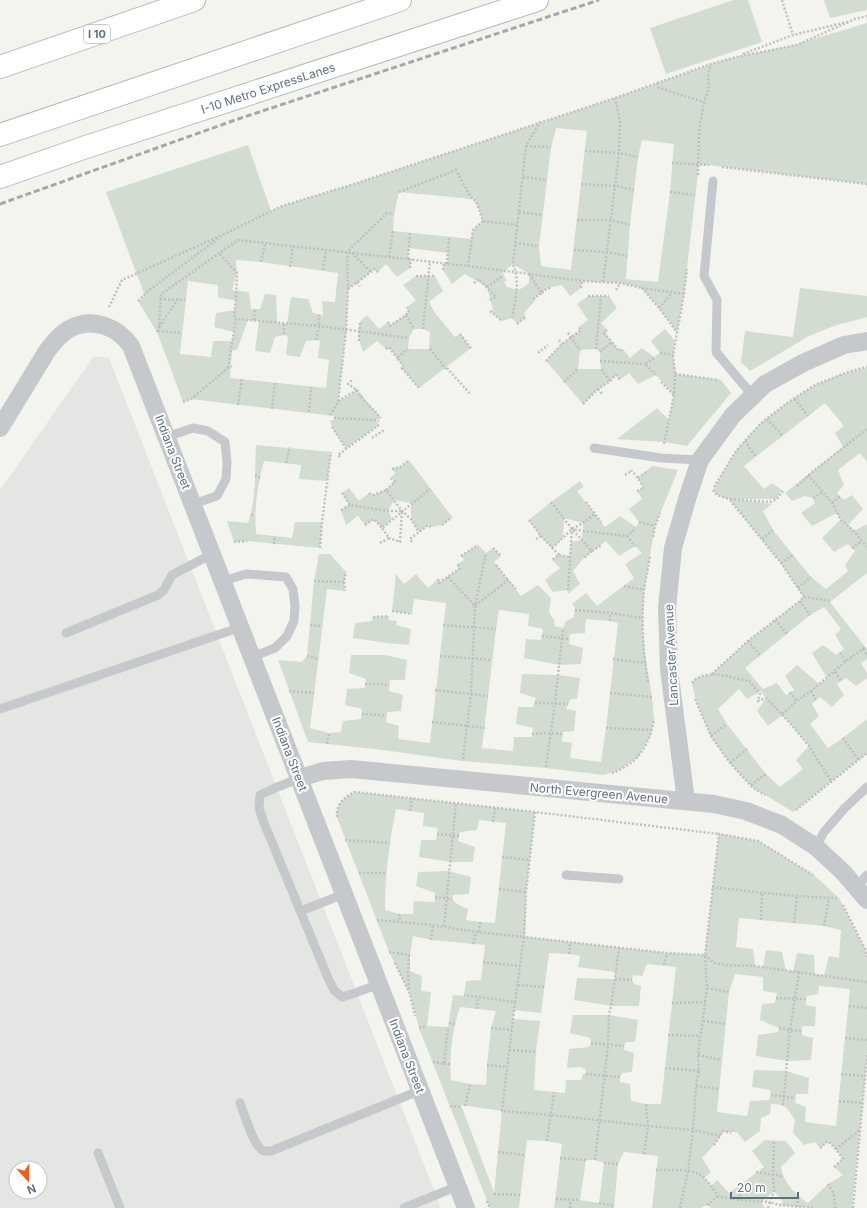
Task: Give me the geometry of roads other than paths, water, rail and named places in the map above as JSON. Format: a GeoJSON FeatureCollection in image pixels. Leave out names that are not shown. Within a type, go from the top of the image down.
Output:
{"type":"FeatureCollection","features":[{"type":"Feature","properties":{"kind":"highway","name":"I 10"},"geometry":{"type":"LineString","coordinates":[[0,67],[194,0]]}},
{"type":"Feature","properties":{"kind":"highway"},"geometry":{"type":"LineString","coordinates":[[0,135],[400,0]]}},
{"type":"Feature","properties":{"kind":"highway","name":"I-10 Metro ExpressLanes"},"geometry":{"type":"LineString","coordinates":[[0,178],[94,145],[537,0]]}},
{"type":"Feature","properties":{"kind":"street","name":"Indiana Street"},"geometry":{"type":"LineString","coordinates":[[0,428],[47,351],[56,340],[71,328],[80,324],[96,324],[109,327],[123,335],[131,346],[466,1208]]}},
{"type":"Feature","properties":{"kind":"street","name":"Lancaster Avenue"},"geometry":{"type":"LineString","coordinates":[[686,801],[669,669],[666,608],[673,548],[700,460],[733,414],[765,384],[803,363],[844,346],[867,341]]}},
{"type":"Feature","properties":{"kind":"street","name":"North Evergreen Avenue"},"geometry":{"type":"LineString","coordinates":[[300,778],[323,771],[351,769],[714,804],[746,811],[782,824],[816,847],[843,872],[864,887]]}},
{"type":"Feature","properties":{"kind":"lane"},"geometry":{"type":"LineString","coordinates":[[713,181],[704,276],[717,300],[716,352],[753,396]]}},
{"type":"Feature","properties":{"kind":"lane"},"geometry":{"type":"LineString","coordinates":[[166,436],[193,428],[208,431],[225,442],[227,462],[226,479],[217,496],[193,504]]}},
{"type":"Feature","properties":{"kind":"lane"},"geometry":{"type":"LineString","coordinates":[[594,448],[661,458],[700,460]]}},
{"type":"Feature","properties":{"kind":"lane"},"geometry":{"type":"LineString","coordinates":[[66,633],[158,595],[164,590],[172,575],[212,554]]}},
{"type":"Feature","properties":{"kind":"lane"},"geometry":{"type":"LineString","coordinates":[[223,581],[246,574],[286,577],[293,589],[295,606],[294,621],[287,636],[275,648],[252,657]]}},
{"type":"Feature","properties":{"kind":"lane"},"geometry":{"type":"LineString","coordinates":[[0,709],[241,627]]}},
{"type":"Feature","properties":{"kind":"lane"},"geometry":{"type":"LineString","coordinates":[[300,778],[260,795],[259,808],[300,912],[334,990],[342,997],[379,984]]}},
{"type":"Feature","properties":{"kind":"lane"},"geometry":{"type":"LineString","coordinates":[[816,847],[824,832],[844,809],[867,787]]}},
{"type":"Feature","properties":{"kind":"lane"},"geometry":{"type":"LineString","coordinates":[[566,875],[619,880]]}},
{"type":"Feature","properties":{"kind":"lane"},"geometry":{"type":"LineString","coordinates":[[300,912],[344,894]]}},
{"type":"Feature","properties":{"kind":"lane"},"geometry":{"type":"LineString","coordinates":[[240,1103],[255,1141],[264,1151],[271,1151],[421,1090]]}},
{"type":"Feature","properties":{"kind":"lane"},"geometry":{"type":"LineString","coordinates":[[98,1153],[120,1208]]}},
{"type":"Feature","properties":{"kind":"lane"},"geometry":{"type":"LineString","coordinates":[[404,1208],[458,1186]]}},
{"type":"Feature","properties":{"kind":"railway"},"geometry":{"type":"LineString","coordinates":[[0,204],[238,119],[599,0]]}}]}
